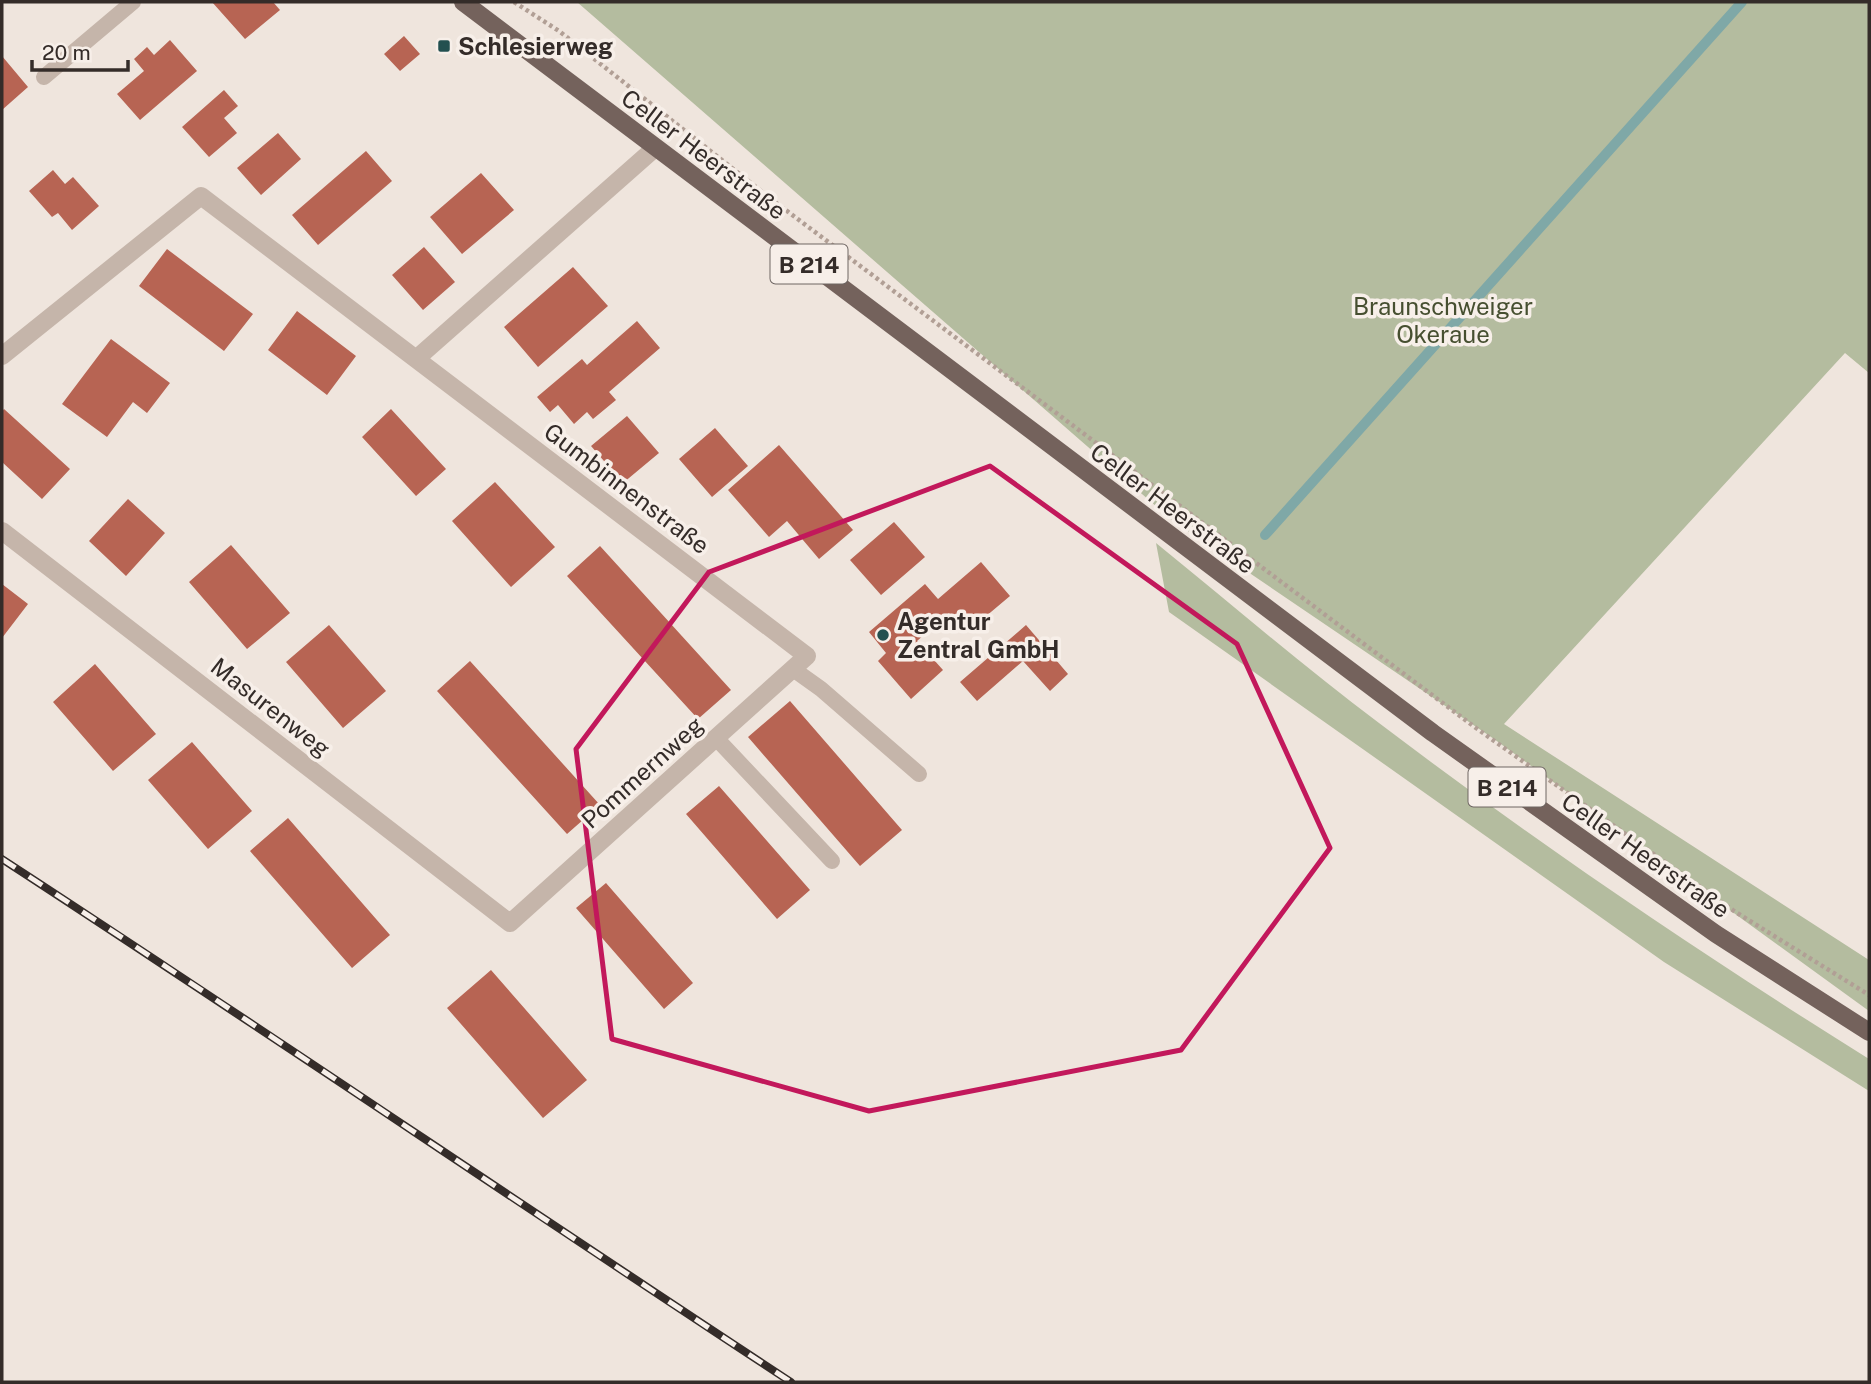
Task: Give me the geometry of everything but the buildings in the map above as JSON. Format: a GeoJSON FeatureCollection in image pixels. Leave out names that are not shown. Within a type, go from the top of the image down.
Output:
{"type":"FeatureCollection","features":[{"type":"Feature","properties":{"kind":"main road","name":"Celler Heerstraße"},"geometry":{"type":"LineString","coordinates":[[463,2],[1443,741],[1716,934],[1869,1032]]}},
{"type":"Feature","properties":{"kind":"street"},"geometry":{"type":"LineString","coordinates":[[2,356],[201,196],[416,359],[655,148]]}},
{"type":"Feature","properties":{"kind":"street","name":"Gumbinnenstraße"},"geometry":{"type":"LineString","coordinates":[[416,359],[807,656]]}},
{"type":"Feature","properties":{"kind":"street","name":"Masurenweg"},"geometry":{"type":"LineString","coordinates":[[2,531],[510,923]]}},
{"type":"Feature","properties":{"kind":"street","name":"Pommernweg"},"geometry":{"type":"LineString","coordinates":[[510,923],[807,656]]}},
{"type":"Feature","properties":{"kind":"lane"},"geometry":{"type":"LineString","coordinates":[[44,77],[132,2]]}},
{"type":"Feature","properties":{"kind":"lane"},"geometry":{"type":"LineString","coordinates":[[793,669],[821,689],[919,774]]}},
{"type":"Feature","properties":{"kind":"lane"},"geometry":{"type":"LineString","coordinates":[[716,738],[832,861]]}},
{"type":"Feature","properties":{"kind":"path"},"geometry":{"type":"LineString","coordinates":[[514,2],[559,31],[766,196],[1476,729],[1734,911],[1869,995]]}},
{"type":"Feature","properties":{"kind":"highlighted area"},"geometry":{"type":"Polygon","coordinates":[[[990,466],[1237,644],[1330,848],[1181,1050],[869,1111],[612,1039],[576,749],[709,572],[990,466]]]}},
{"type":"Feature","properties":{"kind":"green space","name":"Braunschweiger Okeraue"},"geometry":{"type":"Polygon","coordinates":[[[577,2],[1869,2],[1869,373],[1845,353],[1504,724],[1869,960],[1869,1011],[1494,739],[1173,521],[577,2]]]}},
{"type":"Feature","properties":{"kind":"green space"},"geometry":{"type":"Polygon","coordinates":[[[1156,543],[1295,657],[1439,768],[1682,938],[1869,1059],[1869,1091],[1664,962],[1169,612],[1156,543]]]}},
{"type":"Feature","properties":{"kind":"waterway"},"geometry":{"type":"LineString","coordinates":[[1265,535],[1742,2]]}},
{"type":"Feature","properties":{"kind":"railway"},"geometry":{"type":"LineString","coordinates":[[2,859],[791,1382]]}},
{"type":"Feature","properties":{"kind":"place","name":"Schlesierweg"},"geometry":{"type":"Point","coordinates":[444,46]}},
{"type":"Feature","properties":{"kind":"place","name":"Agentur Zentral GmbH"},"geometry":{"type":"Point","coordinates":[883,635]}}]}
